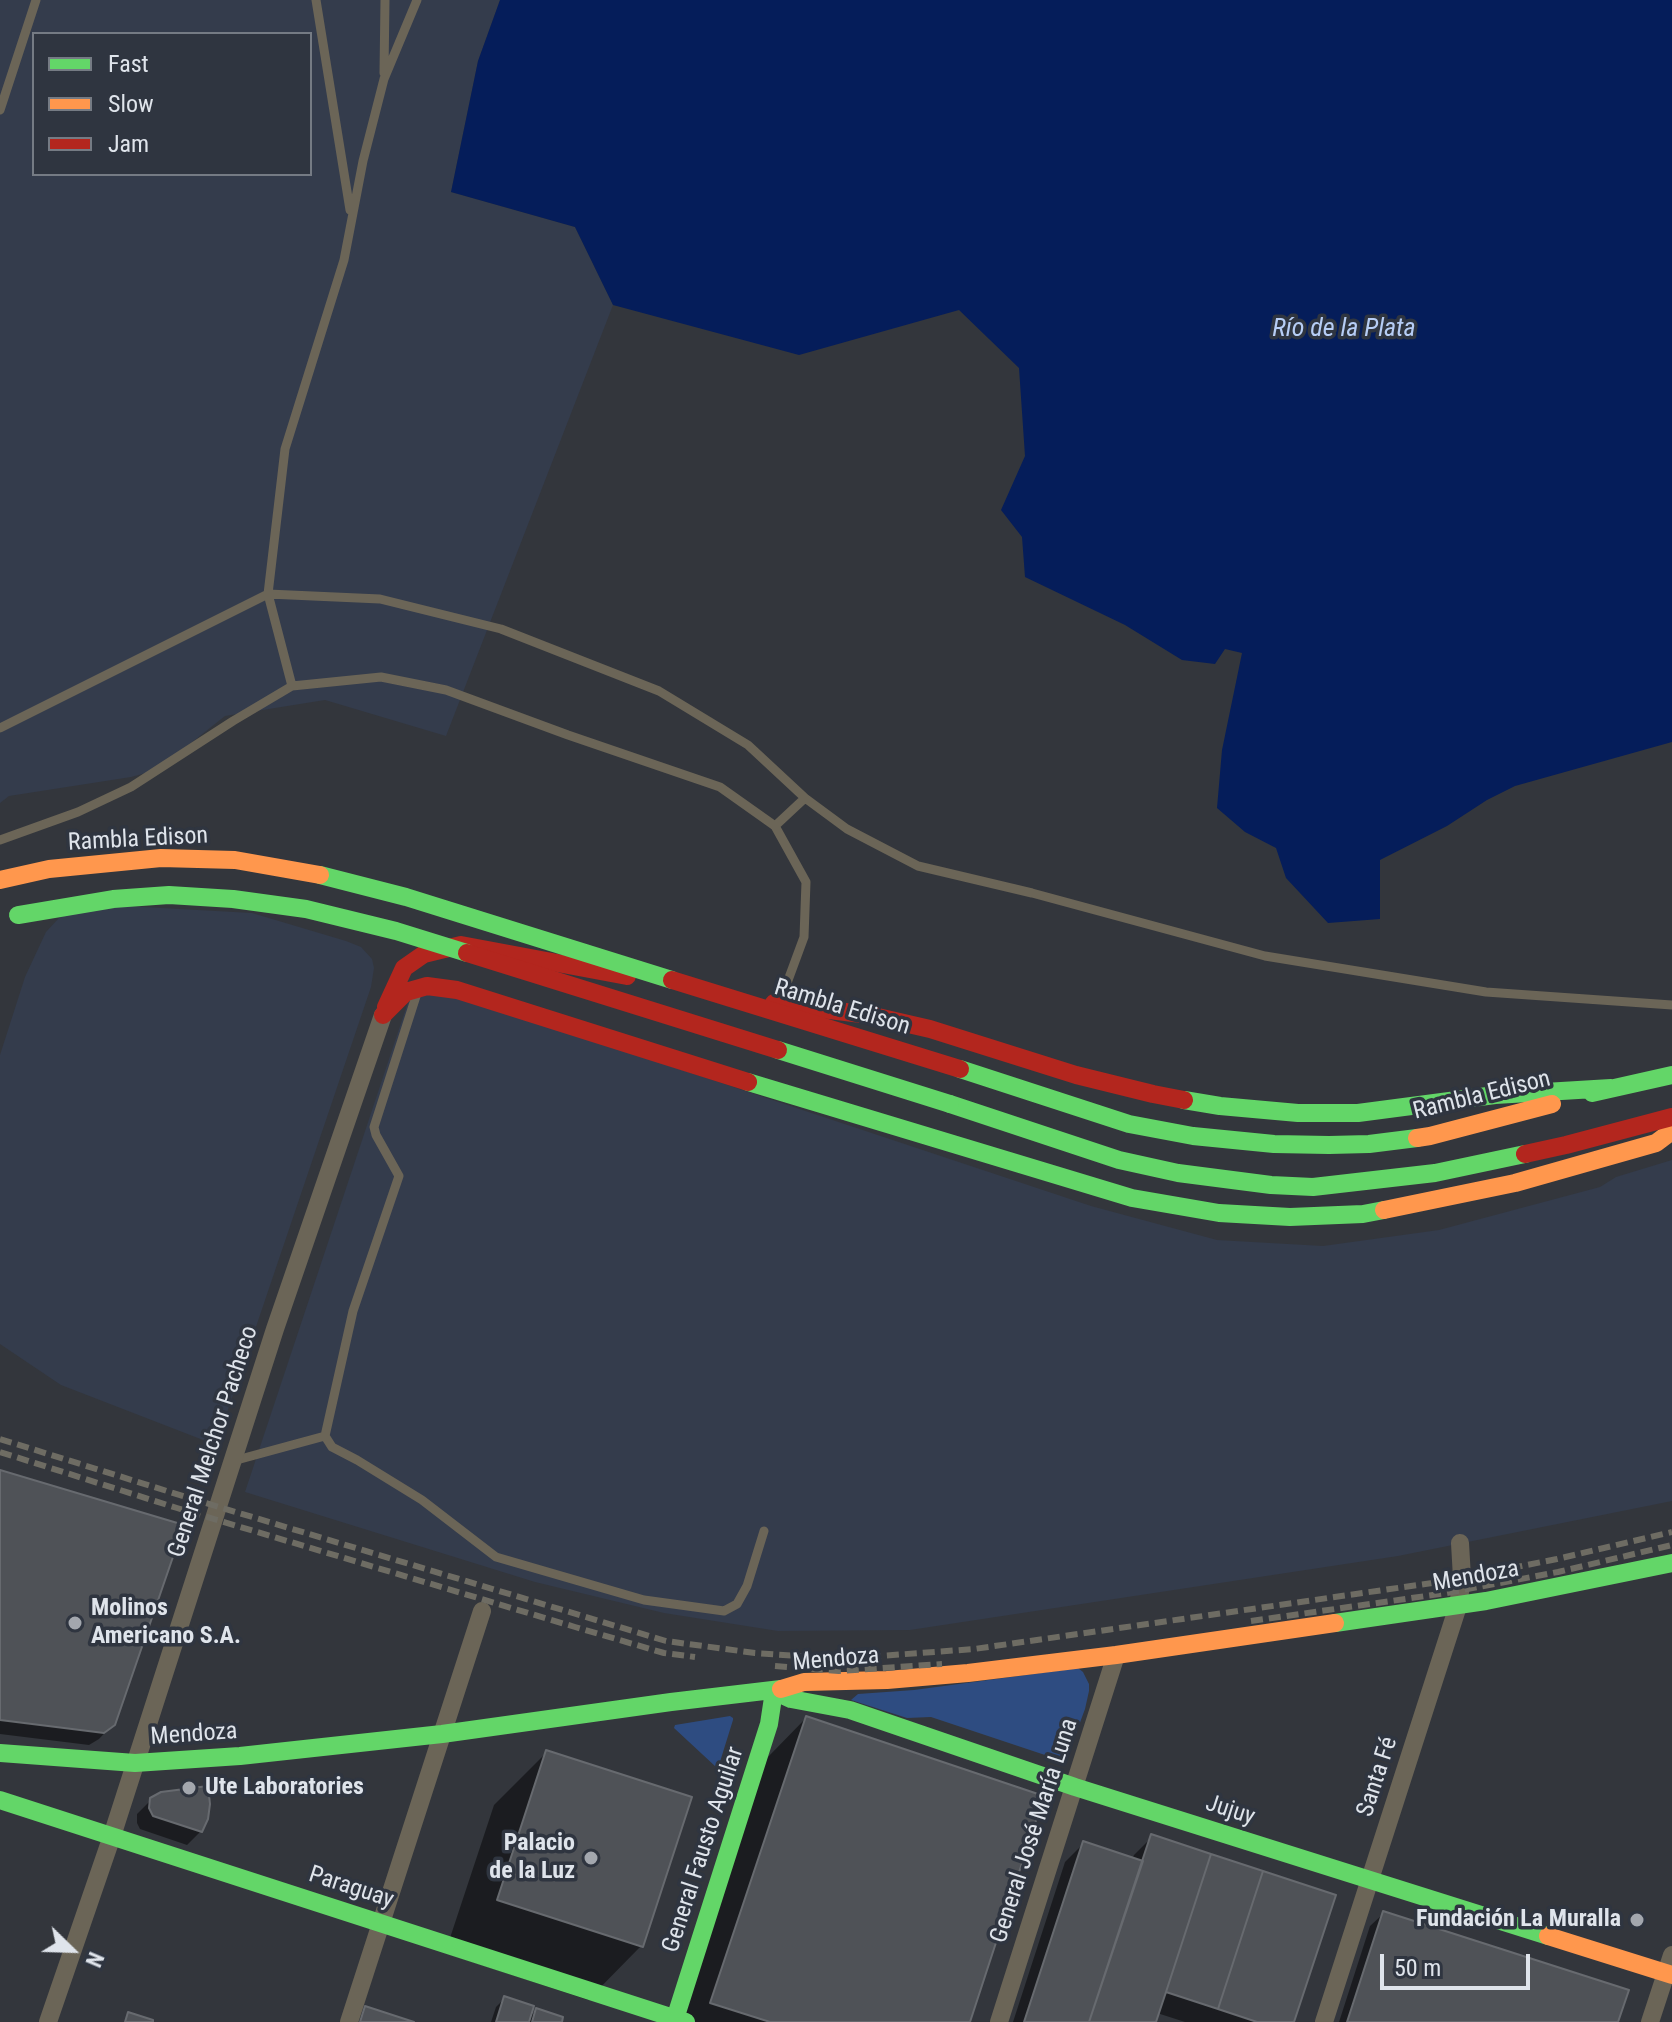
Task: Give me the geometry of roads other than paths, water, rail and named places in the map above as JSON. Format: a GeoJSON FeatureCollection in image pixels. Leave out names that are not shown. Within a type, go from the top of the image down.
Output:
{"type":"FeatureCollection","features":[{"type":"Feature","properties":{"kind":"main road","name":"Rambla Edison"},"geometry":{"type":"LineString","coordinates":[[0,880],[49,869],[161,858],[235,860],[317,874],[406,897],[1129,1124],[1193,1136],[1274,1144],[1369,1144],[1430,1136],[1672,1075]]}},
{"type":"Feature","properties":{"kind":"main road"},"geometry":{"type":"LineString","coordinates":[[9,917],[113,899],[169,895],[233,899],[306,909],[396,931],[1119,1160],[1178,1173],[1271,1185],[1313,1187],[1435,1173],[1566,1145],[1672,1117]]}},
{"type":"Feature","properties":{"kind":"main road"},"geometry":{"type":"LineString","coordinates":[[383,1015],[404,968],[424,954],[461,945],[779,1004],[884,1018],[930,1029],[1076,1075],[1220,1106],[1298,1113],[1358,1113],[1495,1095],[1611,1088]]}},
{"type":"Feature","properties":{"kind":"main road"},"geometry":{"type":"LineString","coordinates":[[383,1015],[406,992],[427,986],[457,990],[1132,1198],[1219,1213],[1290,1217],[1363,1214],[1515,1183],[1656,1143],[1672,1131]]}},
{"type":"Feature","properties":{"kind":"main road","name":"Mendoza"},"geometry":{"type":"LineString","coordinates":[[0,1753],[135,1763],[240,1756],[442,1734],[774,1691],[804,1682],[887,1680],[968,1673],[1116,1655],[1458,1606],[1672,1563]]}},
{"type":"Feature","properties":{"kind":"main road","name":"Jujuy"},"geometry":{"type":"LineString","coordinates":[[774,1691],[791,1699],[850,1710],[1075,1787],[1669,1974]]}},
{"type":"Feature","properties":{"kind":"main road","name":"General Fausto Aguilar"},"geometry":{"type":"LineString","coordinates":[[679,2021],[769,1724],[774,1691]]}},
{"type":"Feature","properties":{"kind":"main road","name":"Paraguay"},"geometry":{"type":"LineString","coordinates":[[0,1800],[679,2021]]}},
{"type":"Feature","properties":{"kind":"street","name":"General Melchor Pacheco"},"geometry":{"type":"LineString","coordinates":[[48,2022],[112,1836],[275,1329],[383,1015]]}},
{"type":"Feature","properties":{"kind":"street","name":"Santa Fé"},"geometry":{"type":"LineString","coordinates":[[1324,2022],[1458,1606],[1462,1578],[1460,1543]]}},
{"type":"Feature","properties":{"kind":"street"},"geometry":{"type":"LineString","coordinates":[[349,2022],[482,1611]]}},
{"type":"Feature","properties":{"kind":"street","name":"General José María Luna"},"geometry":{"type":"LineString","coordinates":[[999,2022],[1116,1655]]}},
{"type":"Feature","properties":{"kind":"street"},"geometry":{"type":"LineString","coordinates":[[1650,2022],[1669,1974],[1672,1955]]}},
{"type":"Feature","properties":{"kind":"lane"},"geometry":{"type":"LineString","coordinates":[[0,110],[36,0]]}},
{"type":"Feature","properties":{"kind":"lane"},"geometry":{"type":"LineString","coordinates":[[316,0],[350,206],[344,260]]}},
{"type":"Feature","properties":{"kind":"lane"},"geometry":{"type":"LineString","coordinates":[[384,79],[385,0]]}},
{"type":"Feature","properties":{"kind":"lane"},"geometry":{"type":"LineString","coordinates":[[292,686],[268,594],[285,449],[344,260],[363,161],[384,79],[417,0]]}},
{"type":"Feature","properties":{"kind":"lane"},"geometry":{"type":"LineString","coordinates":[[0,728],[268,594],[380,599],[501,629],[659,691],[748,745],[805,798],[847,829],[918,866],[1265,956],[1486,992],[1672,1005]]}},
{"type":"Feature","properties":{"kind":"lane"},"geometry":{"type":"LineString","coordinates":[[0,840],[78,812],[131,787],[292,686],[381,677],[446,690],[720,787],[775,826],[806,882],[804,937],[779,1004]]}},
{"type":"Feature","properties":{"kind":"lane"},"geometry":{"type":"LineString","coordinates":[[775,826],[805,798]]}},
{"type":"Feature","properties":{"kind":"lane"},"geometry":{"type":"LineString","coordinates":[[419,988],[374,1127],[399,1176],[353,1311],[325,1436],[332,1447],[422,1500],[496,1557],[644,1600],[724,1611],[737,1604],[747,1586],[764,1531]]}},
{"type":"Feature","properties":{"kind":"lane"},"geometry":{"type":"LineString","coordinates":[[233,1461],[325,1436]]}},
{"type":"Feature","properties":{"kind":"water","name":"Río de la Plata"},"geometry":{"type":"Polygon","coordinates":[[[500,0],[1672,0],[1672,742],[1515,786],[1487,800],[1447,826],[1380,860],[1380,919],[1328,923],[1286,878],[1276,848],[1245,832],[1217,808],[1222,750],[1242,653],[1225,649],[1215,664],[1182,660],[1125,625],[1025,577],[1022,537],[1001,510],[1025,456],[1019,368],[959,310],[799,355],[613,305],[575,227],[451,192],[478,61],[500,0]]]}},
{"type":"Feature","properties":{"kind":"railway"},"geometry":{"type":"LineString","coordinates":[[0,1439],[666,1641],[755,1653],[839,1659],[974,1649],[1446,1581],[1672,1532]]}},
{"type":"Feature","properties":{"kind":"railway"},"geometry":{"type":"LineString","coordinates":[[0,1452],[575,1627],[664,1653],[695,1657]]}},
{"type":"Feature","properties":{"kind":"railway"},"geometry":{"type":"LineString","coordinates":[[1251,1621],[1447,1593],[1558,1572],[1672,1545]]}},
{"type":"Feature","properties":{"kind":"railway"},"geometry":{"type":"LineString","coordinates":[[775,1666],[839,1671],[942,1664]]}},
{"type":"Feature","properties":{"kind":"place","name":"Molinos Americano S.A."},"geometry":{"type":"Point","coordinates":[75,1623]}},
{"type":"Feature","properties":{"kind":"place","name":"Ute Laboratories"},"geometry":{"type":"Point","coordinates":[189,1788]}},
{"type":"Feature","properties":{"kind":"place","name":"Palacio de la Luz"},"geometry":{"type":"Point","coordinates":[591,1858]}},
{"type":"Feature","properties":{"kind":"place","name":"Fundación La Muralla"},"geometry":{"type":"Point","coordinates":[1637,1920]}}]}
